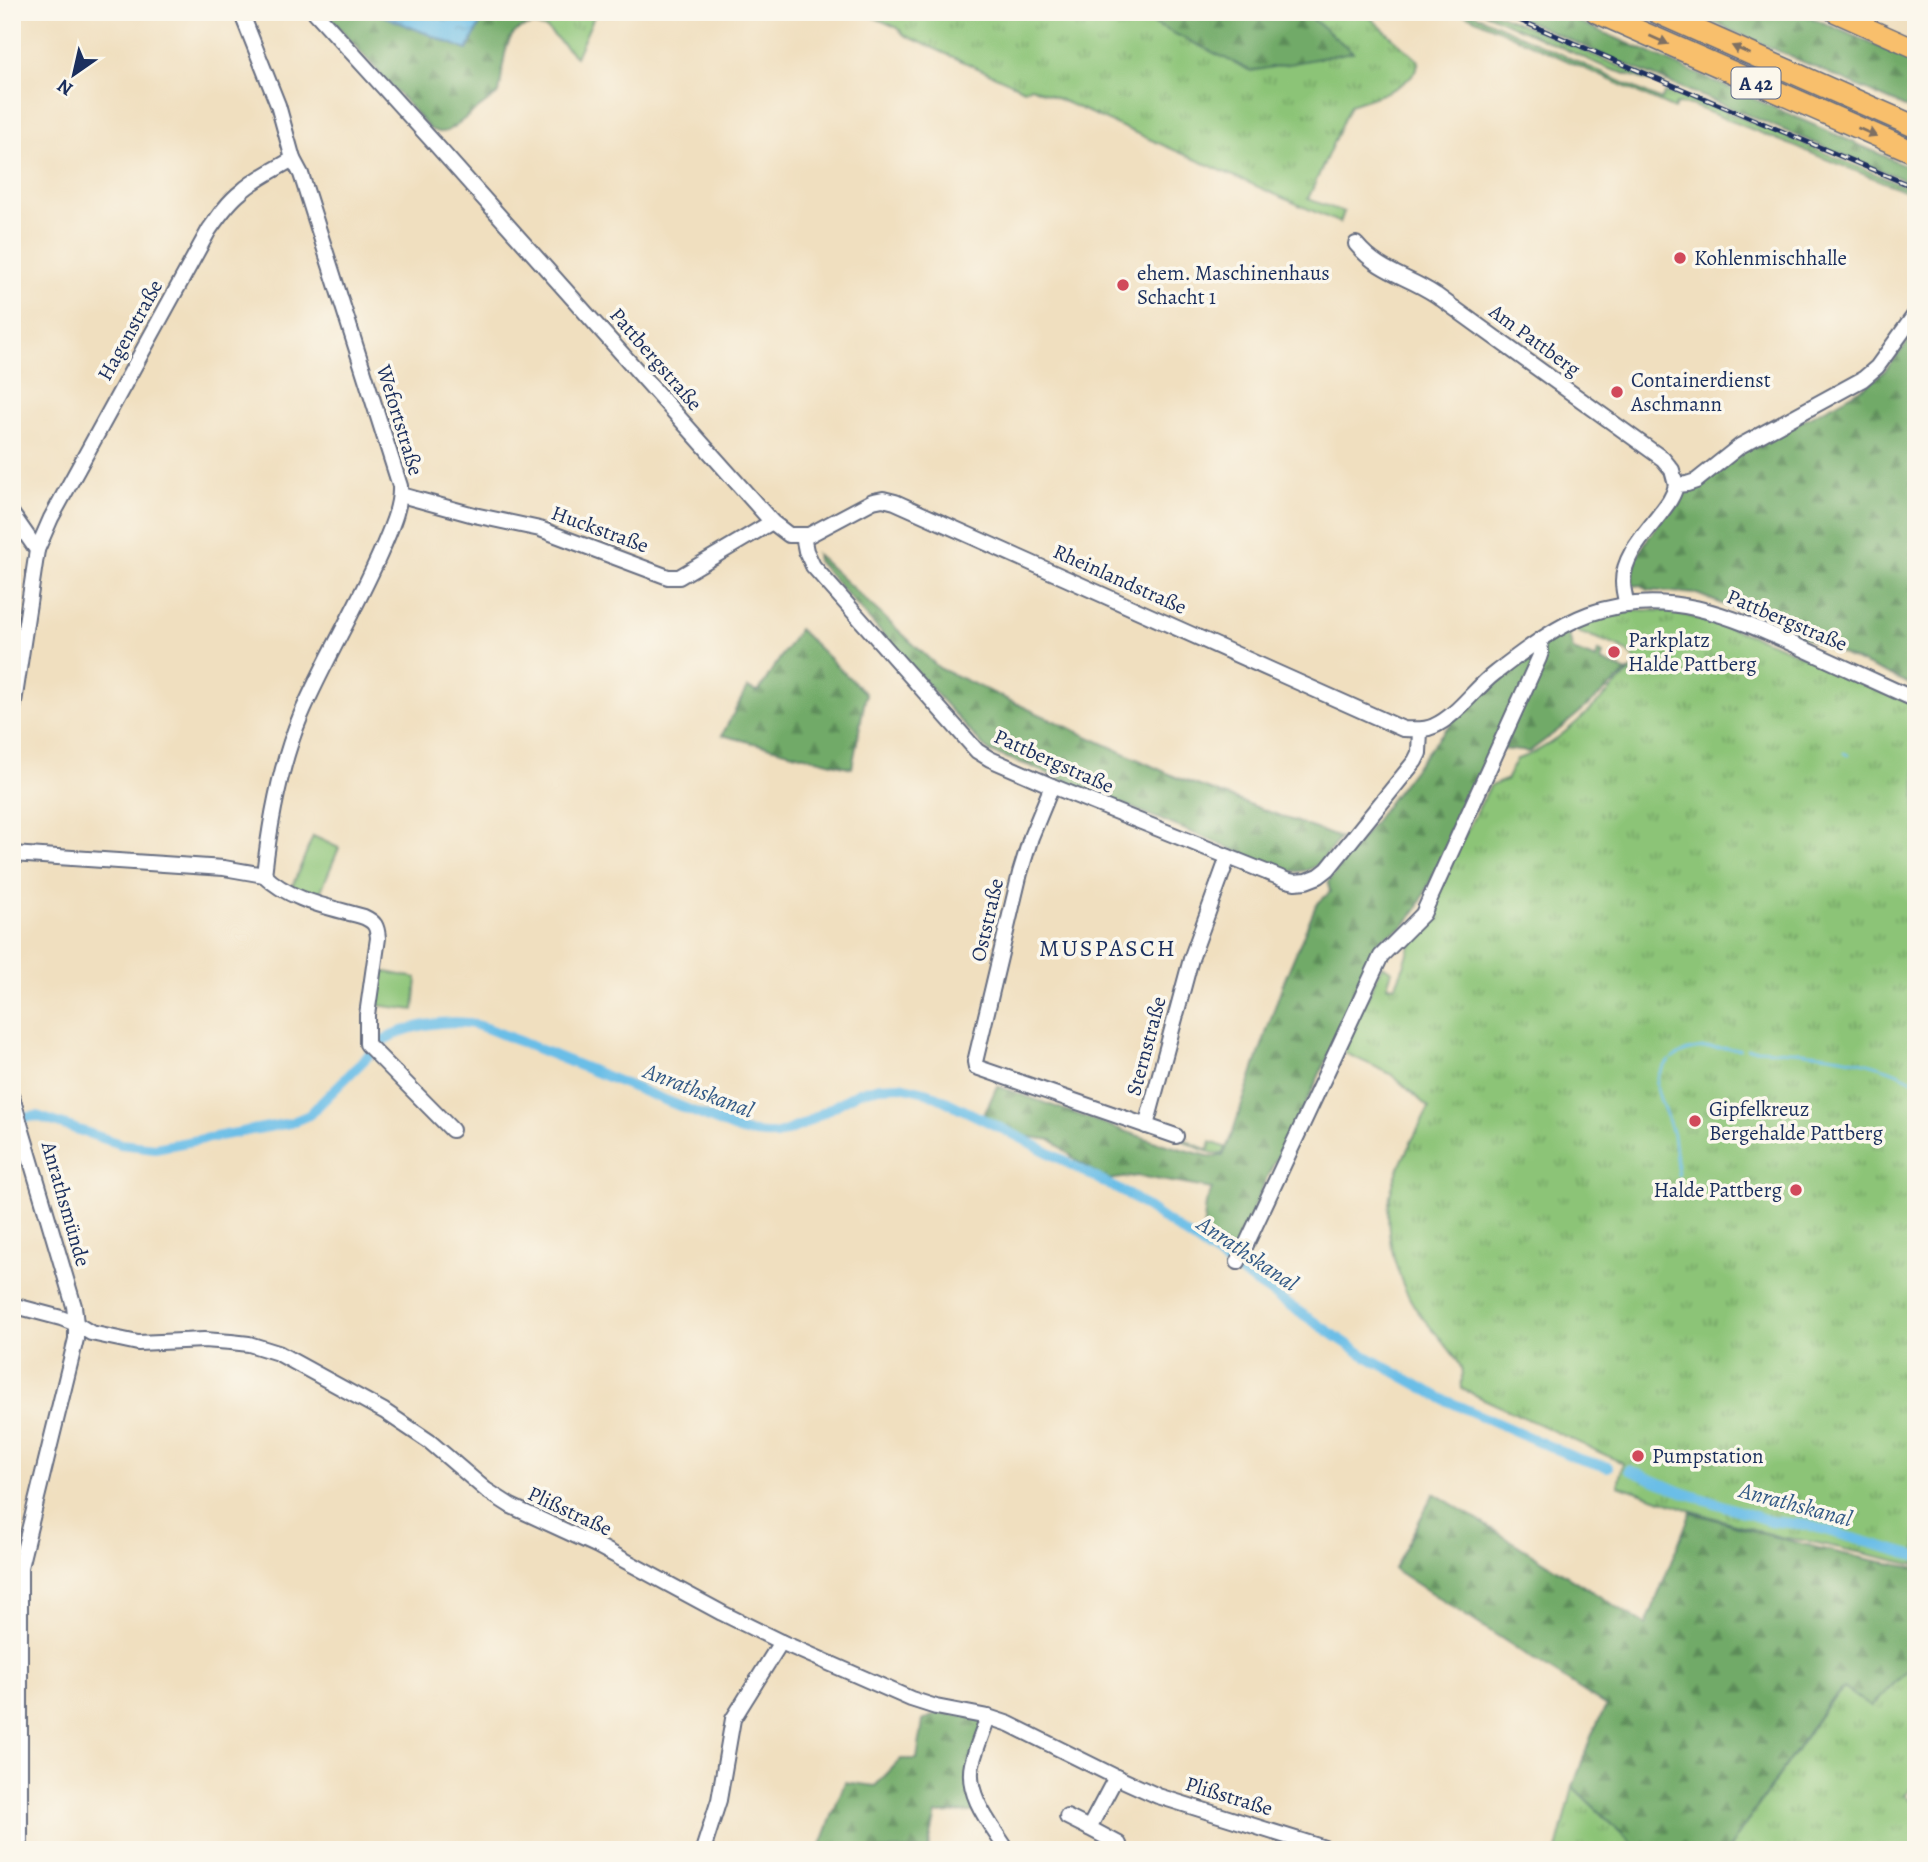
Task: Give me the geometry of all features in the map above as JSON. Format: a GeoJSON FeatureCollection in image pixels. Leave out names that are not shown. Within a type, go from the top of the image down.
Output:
{"type":"FeatureCollection","features":[{"type":"Feature","properties":{"kind":"highway","name":"A 42"},"geometry":{"type":"LineString","coordinates":[[1596,12],[1916,153]]}},
{"type":"Feature","properties":{"kind":"highway","name":"A 42"},"geometry":{"type":"LineString","coordinates":[[1656,12],[1916,127]]}},
{"type":"Feature","properties":{"kind":"main road"},"geometry":{"type":"LineString","coordinates":[[1833,12],[1916,48]]}},
{"type":"Feature","properties":{"kind":"street","name":"Wefortstraße"},"geometry":{"type":"LineString","coordinates":[[241,12],[278,105],[293,159],[301,174],[401,495],[390,531],[374,568],[300,717],[276,794],[264,875]]}},
{"type":"Feature","properties":{"kind":"street","name":"Pattbergstraße"},"geometry":{"type":"LineString","coordinates":[[315,12],[772,522],[789,535],[803,536],[813,566],[977,751],[1052,786],[1228,857],[1296,882],[1306,881],[1319,876],[1338,858],[1415,761],[1419,753],[1420,730],[1435,726],[1486,680],[1567,624],[1627,605],[1674,604],[1711,610],[1752,625],[1916,700]]}},
{"type":"Feature","properties":{"kind":"street","name":"Hagenstraße"},"geometry":{"type":"LineString","coordinates":[[37,550],[51,518],[209,230],[240,192],[293,159]]}},
{"type":"Feature","properties":{"kind":"street","name":"Am Pattberg"},"geometry":{"type":"LineString","coordinates":[[1356,244],[1377,265],[1436,295],[1663,460],[1672,470],[1676,485]]}},
{"type":"Feature","properties":{"kind":"street"},"geometry":{"type":"LineString","coordinates":[[1627,605],[1623,582],[1627,563],[1669,502],[1676,485],[1696,481],[1740,446],[1863,379],[1877,367],[1916,313]]}},
{"type":"Feature","properties":{"kind":"street","name":"Huckstraße"},"geometry":{"type":"LineString","coordinates":[[401,495],[540,528],[668,577],[679,577],[772,522]]}},
{"type":"Feature","properties":{"kind":"street","name":"Rheinlandstraße"},"geometry":{"type":"LineString","coordinates":[[803,536],[816,533],[873,502],[883,499],[895,502],[1388,723],[1403,729],[1420,730]]}},
{"type":"Feature","properties":{"kind":"street"},"geometry":{"type":"LineString","coordinates":[[12,513],[37,550],[12,716]]}},
{"type":"Feature","properties":{"kind":"street"},"geometry":{"type":"LineString","coordinates":[[1238,1262],[1381,956],[1423,914],[1539,658],[1539,641]]}},
{"type":"Feature","properties":{"kind":"street","name":"Oststraße"},"geometry":{"type":"LineString","coordinates":[[1052,786],[1031,837],[1020,873],[976,1067],[1146,1126]]}},
{"type":"Feature","properties":{"kind":"street"},"geometry":{"type":"LineString","coordinates":[[12,854],[224,868],[264,875],[282,890],[372,921],[377,926],[378,938],[366,1041],[373,1052],[452,1130]]}},
{"type":"Feature","properties":{"kind":"street","name":"Sternstraße"},"geometry":{"type":"LineString","coordinates":[[1146,1126],[1191,959],[1228,857]]}},
{"type":"Feature","properties":{"kind":"street","name":"Anrathsmünde"},"geometry":{"type":"LineString","coordinates":[[13,1099],[74,1306],[76,1324],[76,1339],[20,1567],[20,1850]]}},
{"type":"Feature","properties":{"kind":"street"},"geometry":{"type":"LineString","coordinates":[[1146,1126],[1177,1136]]}},
{"type":"Feature","properties":{"kind":"street","name":"Plißstraße"},"geometry":{"type":"LineString","coordinates":[[12,1305],[76,1324],[91,1333],[138,1343],[204,1340],[249,1344],[278,1353],[384,1411],[430,1442],[486,1490],[511,1506],[598,1546],[780,1642],[911,1699],[1009,1724],[1158,1796],[1331,1850]]}},
{"type":"Feature","properties":{"kind":"street"},"geometry":{"type":"LineString","coordinates":[[703,1850],[719,1800],[733,1719],[780,1642]]}},
{"type":"Feature","properties":{"kind":"street"},"geometry":{"type":"LineString","coordinates":[[988,1717],[971,1767],[972,1787],[1007,1850]]}},
{"type":"Feature","properties":{"kind":"street"},"geometry":{"type":"LineString","coordinates":[[1089,1828],[1116,1777]]}},
{"type":"Feature","properties":{"kind":"street"},"geometry":{"type":"LineString","coordinates":[[1067,1817],[1119,1844]]}},
{"type":"Feature","properties":{"kind":"green space"},"geometry":{"type":"Polygon","coordinates":[[[325,12],[374,12],[467,50],[486,12],[529,12],[534,25],[518,30],[509,42],[499,93],[451,129],[440,132],[429,128],[325,12]]]}},
{"type":"Feature","properties":{"kind":"green space"},"geometry":{"type":"Polygon","coordinates":[[[529,12],[596,12],[576,57],[547,29],[534,25],[529,12]]]}},
{"type":"Feature","properties":{"kind":"green space"},"geometry":{"type":"Polygon","coordinates":[[[862,12],[1364,12],[1419,61],[1409,78],[1401,85],[1350,105],[1308,199],[1344,212],[1340,223],[1031,87],[1024,89],[904,35],[898,28],[862,12]]]}},
{"type":"Feature","properties":{"kind":"green space"},"geometry":{"type":"Polygon","coordinates":[[[1181,12],[1304,12],[1353,52],[1251,71],[1138,16],[1181,12]]]}},
{"type":"Feature","properties":{"kind":"green space"},"geometry":{"type":"Polygon","coordinates":[[[1460,12],[1469,12],[1661,100],[1665,93],[1705,103],[1916,191],[1916,195],[1691,105],[1676,104],[1674,109],[1460,12]]]}},
{"type":"Feature","properties":{"kind":"green space"},"geometry":{"type":"Polygon","coordinates":[[[1483,12],[1493,12],[1665,86],[1607,68],[1483,12]]]}},
{"type":"Feature","properties":{"kind":"green space"},"geometry":{"type":"Polygon","coordinates":[[[1507,12],[1557,12],[1916,170],[1916,185],[1610,58],[1507,12]]]}},
{"type":"Feature","properties":{"kind":"green space"},"geometry":{"type":"Polygon","coordinates":[[[1690,12],[1799,12],[1916,63],[1916,112],[1690,12]]]}},
{"type":"Feature","properties":{"kind":"green space"},"geometry":{"type":"Polygon","coordinates":[[[1916,331],[1916,687],[1697,594],[1647,590],[1641,585],[1634,586],[1634,566],[1639,554],[1684,489],[1727,460],[1874,381],[1916,331]]]}},
{"type":"Feature","properties":{"kind":"green space"},"geometry":{"type":"Polygon","coordinates":[[[816,554],[939,668],[1178,778],[1340,838],[1322,860],[1310,869],[1294,872],[1283,870],[991,752],[817,561],[816,554]]]}},
{"type":"Feature","properties":{"kind":"green space"},"geometry":{"type":"Polygon","coordinates":[[[1637,610],[1672,611],[1732,629],[1773,643],[1916,705],[1916,1565],[1780,1537],[1618,1485],[1623,1463],[1462,1389],[1462,1370],[1459,1363],[1413,1305],[1394,1260],[1388,1211],[1390,1196],[1401,1162],[1429,1108],[1391,1074],[1345,1053],[1346,1044],[1382,965],[1392,971],[1387,986],[1396,985],[1413,937],[1434,901],[1444,875],[1490,786],[1506,780],[1517,759],[1564,733],[1634,668],[1636,662],[1629,653],[1613,644],[1579,633],[1574,629],[1575,625],[1637,610]]]}},
{"type":"Feature","properties":{"kind":"green space"},"geometry":{"type":"Polygon","coordinates":[[[799,629],[866,694],[852,768],[722,735],[747,688],[758,692],[799,629]]]}},
{"type":"Feature","properties":{"kind":"green space"},"geometry":{"type":"Polygon","coordinates":[[[1563,632],[1569,635],[1573,650],[1596,659],[1598,651],[1603,654],[1601,661],[1627,672],[1630,670],[1529,752],[1494,748],[1418,907],[1404,926],[1378,941],[1365,976],[1310,1095],[1267,1177],[1234,1254],[1203,1231],[1206,1203],[1212,1189],[1138,1176],[1107,1180],[1052,1140],[1022,1136],[983,1117],[997,1086],[1156,1142],[1208,1156],[1223,1156],[1282,986],[1316,905],[1330,892],[1328,882],[1462,710],[1502,672],[1563,632]]]}},
{"type":"Feature","properties":{"kind":"green space"},"geometry":{"type":"Polygon","coordinates":[[[313,836],[339,848],[318,898],[292,887],[313,836]]]}},
{"type":"Feature","properties":{"kind":"green space"},"geometry":{"type":"Polygon","coordinates":[[[381,971],[417,978],[414,1010],[375,1005],[381,971]]]}},
{"type":"Feature","properties":{"kind":"green space"},"geometry":{"type":"Polygon","coordinates":[[[1182,1137],[1208,1150],[1211,1142],[1227,1148],[1223,1154],[1212,1153],[1191,1145],[1181,1139],[1182,1137]]]}},
{"type":"Feature","properties":{"kind":"green space"},"geometry":{"type":"Polygon","coordinates":[[[1434,1493],[1646,1625],[1691,1512],[1802,1544],[1916,1568],[1916,1614],[1909,1621],[1916,1625],[1916,1661],[1871,1707],[1844,1688],[1828,1703],[1728,1850],[1639,1850],[1573,1787],[1592,1734],[1606,1706],[1394,1569],[1434,1493]]]}},
{"type":"Feature","properties":{"kind":"green space"},"geometry":{"type":"Polygon","coordinates":[[[1916,1661],[1916,1783],[1905,1795],[1916,1805],[1916,1850],[1728,1850],[1828,1704],[1844,1688],[1872,1707],[1916,1661]]]}},
{"type":"Feature","properties":{"kind":"green space"},"geometry":{"type":"Polygon","coordinates":[[[937,1713],[988,1717],[971,1767],[983,1811],[936,1814],[928,1850],[819,1850],[845,1782],[875,1786],[901,1759],[917,1759],[923,1721],[937,1713]]]}},
{"type":"Feature","properties":{"kind":"green space"},"geometry":{"type":"Polygon","coordinates":[[[1573,1787],[1639,1850],[1557,1850],[1573,1787]]]}},
{"type":"Feature","properties":{"kind":"water"},"geometry":{"type":"Polygon","coordinates":[[[374,12],[486,12],[467,50],[374,12]]]}},
{"type":"Feature","properties":{"kind":"waterway"},"geometry":{"type":"LineString","coordinates":[[1844,753],[1848,755]]}},
{"type":"Feature","properties":{"kind":"waterway","name":"Anrathskanal"},"geometry":{"type":"LineString","coordinates":[[13,1119],[37,1116],[120,1144],[155,1148],[290,1123],[309,1115],[384,1040],[424,1025],[446,1022],[467,1023],[489,1029],[744,1132],[776,1135],[802,1125],[859,1092],[901,1086],[929,1093],[1132,1197],[1364,1355],[1443,1399],[1576,1458],[1608,1467]]}},
{"type":"Feature","properties":{"kind":"waterway"},"geometry":{"type":"LineString","coordinates":[[1673,1058],[1697,1049],[1740,1049]]}},
{"type":"Feature","properties":{"kind":"waterway"},"geometry":{"type":"LineString","coordinates":[[1747,1049],[1811,1053],[1856,1060],[1916,1082]]}},
{"type":"Feature","properties":{"kind":"waterway"},"geometry":{"type":"LineString","coordinates":[[1667,1117],[1658,1094],[1657,1080],[1670,1060]]}},
{"type":"Feature","properties":{"kind":"waterway"},"geometry":{"type":"LineString","coordinates":[[1668,1119],[1673,1135],[1678,1175]]}},
{"type":"Feature","properties":{"kind":"waterway","name":"Anrathskanal"},"geometry":{"type":"LineString","coordinates":[[1629,1470],[1682,1492],[1770,1521],[1807,1525],[1916,1556]]}},
{"type":"Feature","properties":{"kind":"railway"},"geometry":{"type":"LineString","coordinates":[[1500,12],[1916,188]]}},
{"type":"Feature","properties":{"kind":"place","name":"Kohlenmischhalle"},"geometry":{"type":"Point","coordinates":[1680,258]}},
{"type":"Feature","properties":{"kind":"place","name":"ehem. Maschinenhaus Schacht 1"},"geometry":{"type":"Point","coordinates":[1123,285]}},
{"type":"Feature","properties":{"kind":"place","name":"Containerdienst Aschmann"},"geometry":{"type":"Point","coordinates":[1617,392]}},
{"type":"Feature","properties":{"kind":"place","name":"Parkplatz Halde Pattberg"},"geometry":{"type":"Point","coordinates":[1614,652]}},
{"type":"Feature","properties":{"kind":"place","name":"Gipfelkreuz Bergehalde Pattberg"},"geometry":{"type":"Point","coordinates":[1695,1121]}},
{"type":"Feature","properties":{"kind":"place","name":"Halde Pattberg"},"geometry":{"type":"Point","coordinates":[1796,1190]}},
{"type":"Feature","properties":{"kind":"place","name":"Pumpstation"},"geometry":{"type":"Point","coordinates":[1638,1456]}},
{"type":"Feature","properties":{"kind":"district","name":"MUSPASCH"},"geometry":{"type":"Point","coordinates":[1108,948]}}]}
